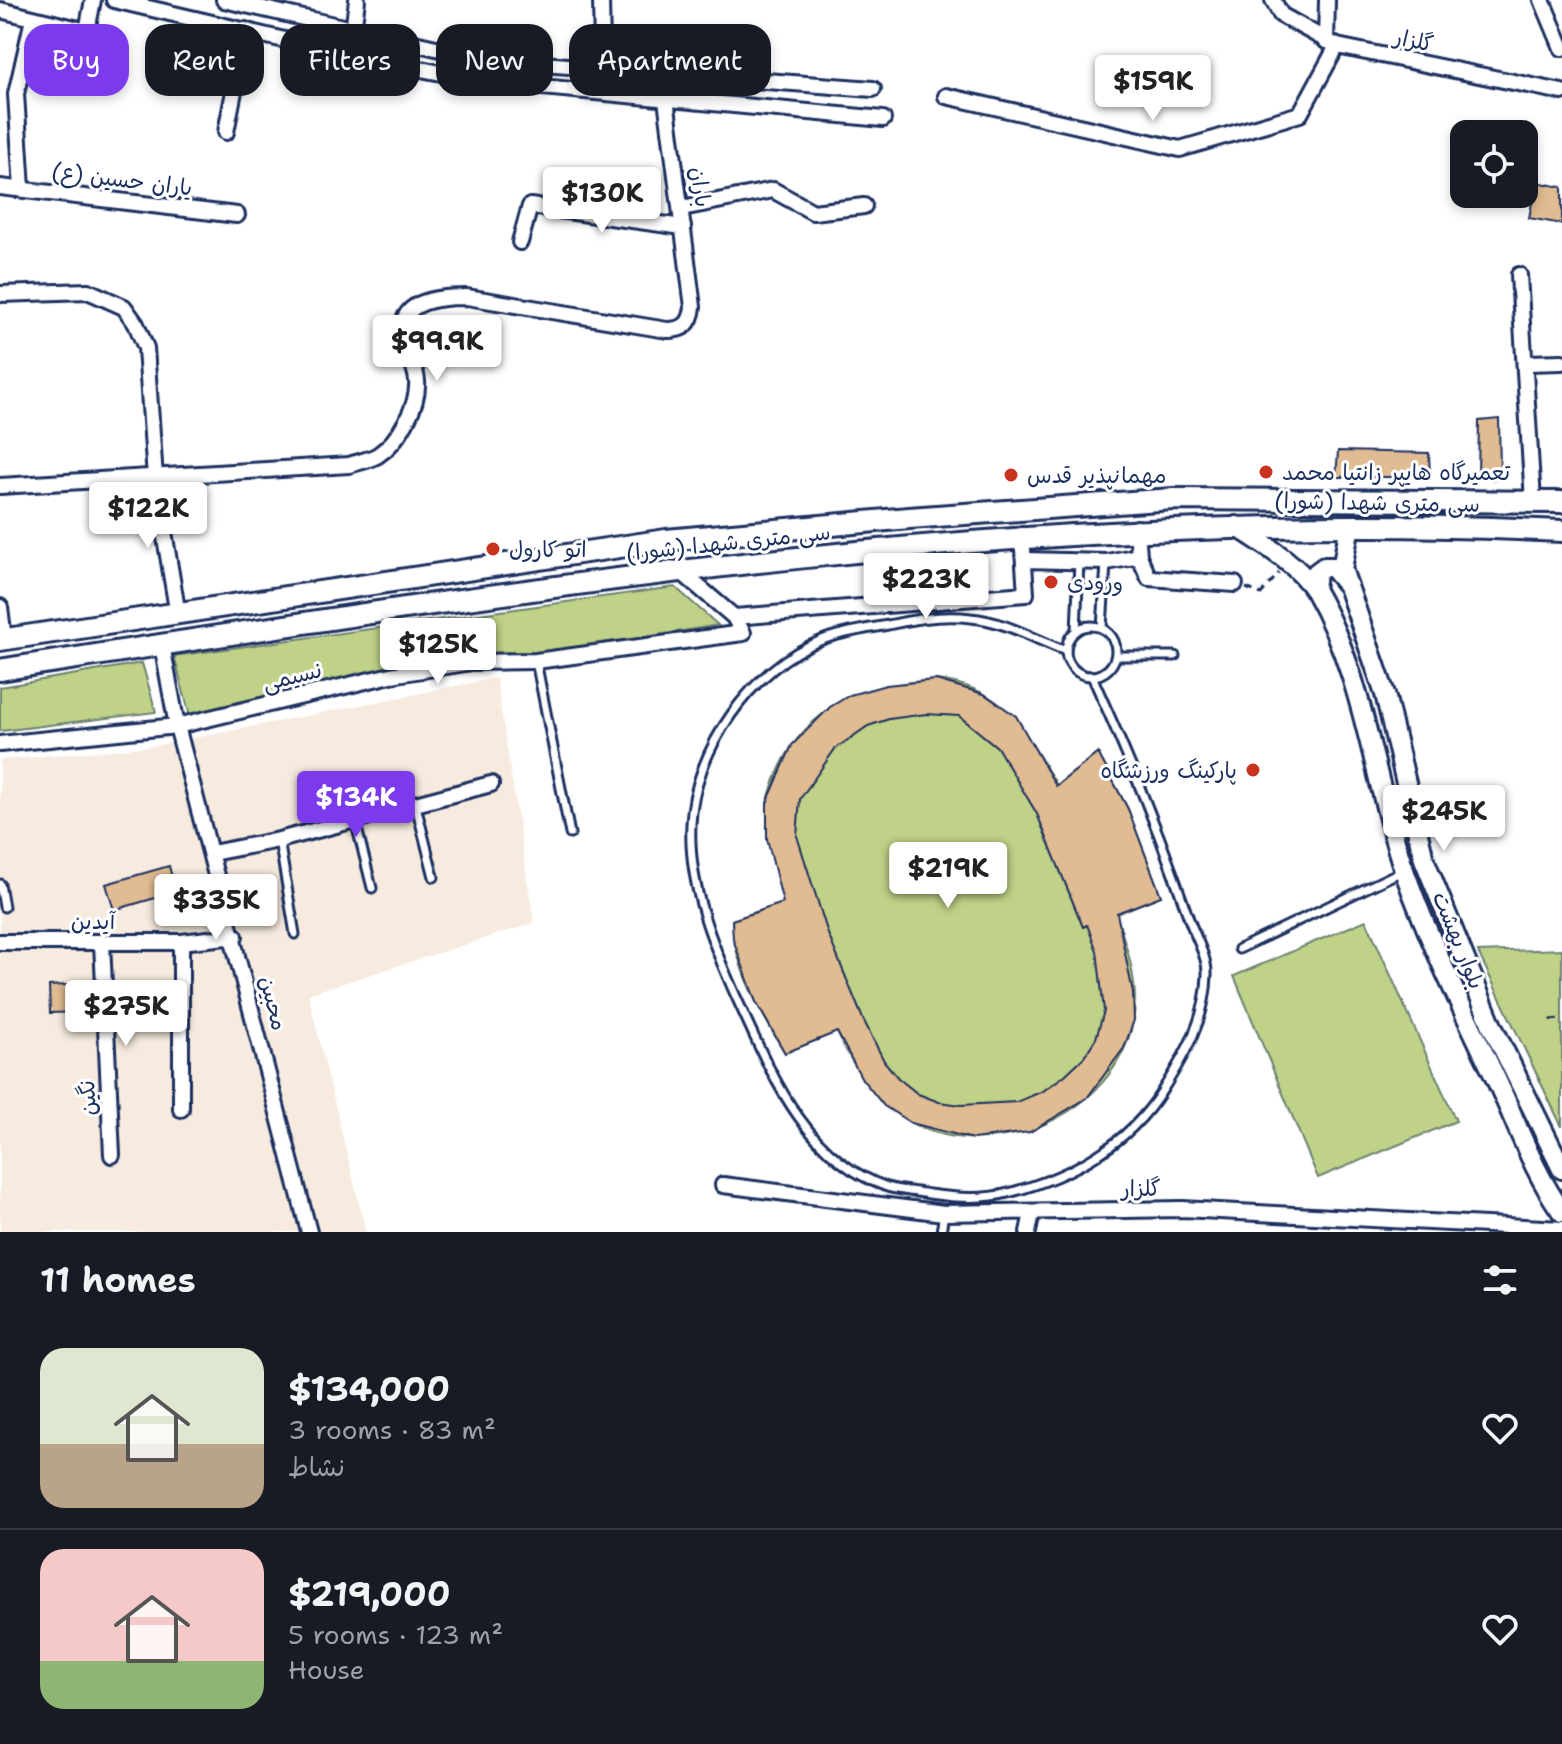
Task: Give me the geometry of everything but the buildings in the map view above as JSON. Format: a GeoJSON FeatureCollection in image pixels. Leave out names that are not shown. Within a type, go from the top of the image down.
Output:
{"type":"FeatureCollection","features":[{"type":"Feature","properties":{"kind":"main road","name":"سی متری شهدا (شورا)"},"geometry":{"type":"LineString","coordinates":[[2,639],[666,540],[1173,499],[1562,502]]}},
{"type":"Feature","properties":{"kind":"main road"},"geometry":{"type":"LineString","coordinates":[[1533,501],[1533,529]]}},
{"type":"Feature","properties":{"kind":"main road","name":"سی متری شهدا (شورا)"},"geometry":{"type":"LineString","coordinates":[[0,670],[679,570],[1022,535],[1233,525],[1562,531]]}},
{"type":"Feature","properties":{"kind":"main road"},"geometry":{"type":"LineString","coordinates":[[666,540],[679,570]]}},
{"type":"Feature","properties":{"kind":"street"},"geometry":{"type":"LineString","coordinates":[[9,8],[33,19],[87,31],[93,0]]}},
{"type":"Feature","properties":{"kind":"street"},"geometry":{"type":"LineString","coordinates":[[114,0],[220,24]]}},
{"type":"Feature","properties":{"kind":"street"},"geometry":{"type":"LineString","coordinates":[[227,0],[325,24]]}},
{"type":"Feature","properties":{"kind":"street"},"geometry":{"type":"LineString","coordinates":[[354,24],[357,0]]}},
{"type":"Feature","properties":{"kind":"street"},"geometry":{"type":"LineString","coordinates":[[601,0],[601,24]]}},
{"type":"Feature","properties":{"kind":"street","name":"گلزار"},"geometry":{"type":"LineString","coordinates":[[1273,0],[1281,15],[1332,43],[1562,92]]}},
{"type":"Feature","properties":{"kind":"street"},"geometry":{"type":"LineString","coordinates":[[946,96],[1180,149],[1300,114],[1332,43],[1327,0]]}},
{"type":"Feature","properties":{"kind":"street"},"geometry":{"type":"LineString","coordinates":[[1542,0],[1562,48]]}},
{"type":"Feature","properties":{"kind":"street"},"geometry":{"type":"LineString","coordinates":[[22,189],[16,94],[33,19]]}},
{"type":"Feature","properties":{"kind":"street"},"geometry":{"type":"LineString","coordinates":[[264,34],[436,72]]}},
{"type":"Feature","properties":{"kind":"street"},"geometry":{"type":"LineString","coordinates":[[771,83],[873,89]]}},
{"type":"Feature","properties":{"kind":"street"},"geometry":{"type":"LineString","coordinates":[[553,88],[883,119]]}},
{"type":"Feature","properties":{"kind":"street"},"geometry":{"type":"LineString","coordinates":[[226,132],[233,96]]}},
{"type":"Feature","properties":{"kind":"street","name":"باران"},"geometry":{"type":"LineString","coordinates":[[155,478],[349,465],[378,455],[407,419],[415,400],[416,369],[402,329],[405,315],[415,306],[435,297],[467,297],[667,330],[686,327],[692,320],[693,307],[666,96]]}},
{"type":"Feature","properties":{"kind":"street","name":"یاران حسین (ع)"},"geometry":{"type":"LineString","coordinates":[[0,187],[237,215]]}},
{"type":"Feature","properties":{"kind":"street"},"geometry":{"type":"LineString","coordinates":[[682,208],[773,190],[813,212],[864,206]]}},
{"type":"Feature","properties":{"kind":"street"},"geometry":{"type":"LineString","coordinates":[[520,242],[530,206],[683,227]]}},
{"type":"Feature","properties":{"kind":"street"},"geometry":{"type":"LineString","coordinates":[[1519,275],[1527,363],[1533,501]]}},
{"type":"Feature","properties":{"kind":"street"},"geometry":{"type":"LineString","coordinates":[[0,294],[88,291],[124,307],[146,348],[155,478],[178,615]]}},
{"type":"Feature","properties":{"kind":"street"},"geometry":{"type":"LineString","coordinates":[[1527,363],[1562,362]]}},
{"type":"Feature","properties":{"kind":"street"},"geometry":{"type":"LineString","coordinates":[[0,486],[155,478]]}},
{"type":"Feature","properties":{"kind":"street","name":"بلوار بهشت"},"geometry":{"type":"LineString","coordinates":[[1233,525],[1288,563],[1314,589],[1358,693],[1403,866],[1455,996],[1540,1181],[1562,1212]]}},
{"type":"Feature","properties":{"kind":"street","name":"بلوار بهشت"},"geometry":{"type":"LineString","coordinates":[[1350,525],[1343,555],[1347,585],[1385,694],[1424,859],[1492,1026],[1562,1169]]}},
{"type":"Feature","properties":{"kind":"street"},"geometry":{"type":"LineString","coordinates":[[1137,528],[1139,556],[1149,578],[1235,584]]}},
{"type":"Feature","properties":{"kind":"street"},"geometry":{"type":"LineString","coordinates":[[679,570],[734,617],[1026,594],[1022,535]]}},
{"type":"Feature","properties":{"kind":"street"},"geometry":{"type":"LineString","coordinates":[[1024,560],[1107,562],[1139,556]]}},
{"type":"Feature","properties":{"kind":"street"},"geometry":{"type":"LineString","coordinates":[[1314,589],[1316,573],[1324,567],[1332,567],[1347,585]]}},
{"type":"Feature","properties":{"kind":"street"},"geometry":{"type":"LineString","coordinates":[[0,607],[2,639]]}},
{"type":"Feature","properties":{"kind":"street","name":"نسیمی"},"geometry":{"type":"LineString","coordinates":[[0,744],[177,726],[391,675],[472,662],[536,661],[743,633],[734,617]]}},
{"type":"Feature","properties":{"kind":"street","name":"محبین"},"geometry":{"type":"LineString","coordinates":[[162,645],[177,726],[235,936],[309,1232]]}},
{"type":"Feature","properties":{"kind":"street"},"geometry":{"type":"LineString","coordinates":[[212,853],[279,840],[491,784]]}},
{"type":"Feature","properties":{"kind":"street"},"geometry":{"type":"LineString","coordinates":[[1403,866],[1424,859]]}},
{"type":"Feature","properties":{"kind":"street","name":"آیدین"},"geometry":{"type":"LineString","coordinates":[[0,942],[181,942],[235,936]]}},
{"type":"Feature","properties":{"kind":"street"},"geometry":{"type":"LineString","coordinates":[[181,942],[181,1109]]}},
{"type":"Feature","properties":{"kind":"street","name":"نگین"},"geometry":{"type":"LineString","coordinates":[[102,943],[112,1155]]}},
{"type":"Feature","properties":{"kind":"street","name":"گلزار"},"geometry":{"type":"LineString","coordinates":[[723,1185],[944,1213],[1182,1209],[1385,1226],[1562,1229]]}},
{"type":"Feature","properties":{"kind":"street"},"geometry":{"type":"LineString","coordinates":[[1028,1232],[1032,1213]]}},
{"type":"Feature","properties":{"kind":"lane"},"geometry":{"type":"LineString","coordinates":[[1066,651],[1076,631],[1079,562]]}},
{"type":"Feature","properties":{"kind":"lane"},"geometry":{"type":"LineString","coordinates":[[1102,628],[1107,562]]}},
{"type":"Feature","properties":{"kind":"lane"},"geometry":{"type":"LineString","coordinates":[[1076,631],[1088,626],[1102,628],[1114,639],[1116,656],[1108,670],[1092,676],[1077,672],[1066,651],[1004,624],[969,617],[917,619],[821,641],[782,663],[744,700],[719,734],[698,777],[691,823],[693,873],[708,928],[748,1023],[776,1081],[805,1129],[848,1166],[887,1187],[950,1197],[992,1198],[1052,1182],[1081,1168],[1152,1107],[1184,1056],[1199,1025],[1208,971],[1118,733],[1092,676]]}},
{"type":"Feature","properties":{"kind":"lane"},"geometry":{"type":"LineString","coordinates":[[1116,656],[1175,656]]}},
{"type":"Feature","properties":{"kind":"lane"},"geometry":{"type":"LineString","coordinates":[[536,661],[570,834]]}},
{"type":"Feature","properties":{"kind":"lane"},"geometry":{"type":"LineString","coordinates":[[416,806],[434,877]]}},
{"type":"Feature","properties":{"kind":"lane"},"geometry":{"type":"LineString","coordinates":[[355,820],[372,888]]}},
{"type":"Feature","properties":{"kind":"lane"},"geometry":{"type":"LineString","coordinates":[[279,840],[295,934]]}},
{"type":"Feature","properties":{"kind":"lane"},"geometry":{"type":"LineString","coordinates":[[1239,949],[1403,866]]}},
{"type":"Feature","properties":{"kind":"lane"},"geometry":{"type":"LineString","coordinates":[[0,884],[4,907]]}},
{"type":"Feature","properties":{"kind":"lane"},"geometry":{"type":"LineString","coordinates":[[941,1232],[944,1213]]}},
{"type":"Feature","properties":{"kind":"path"},"geometry":{"type":"LineString","coordinates":[[1235,584],[1261,594],[1288,563]]}},
{"type":"Feature","properties":{"kind":"path"},"geometry":{"type":"LineString","coordinates":[[1550,1020],[1562,1019]]}},
{"type":"Feature","properties":{"kind":"shaded area"},"geometry":{"type":"Polygon","coordinates":[[[496,678],[534,923],[308,994],[366,1232],[0,1232],[0,760],[154,746],[496,678]]]}},
{"type":"Feature","properties":{"kind":"green space"},"geometry":{"type":"Polygon","coordinates":[[[675,587],[718,625],[552,653],[446,658],[190,716],[174,656],[675,587]]]}},
{"type":"Feature","properties":{"kind":"green space"},"geometry":{"type":"Polygon","coordinates":[[[142,663],[156,712],[0,731],[0,687],[142,663]]]}},
{"type":"Feature","properties":{"kind":"green space"},"geometry":{"type":"Polygon","coordinates":[[[936,680],[960,684],[997,702],[1023,730],[1057,785],[1098,753],[1128,809],[1161,896],[1116,914],[1128,953],[1135,994],[1133,1021],[1122,1054],[1103,1082],[1077,1105],[1048,1123],[1015,1134],[980,1138],[946,1135],[914,1124],[890,1107],[868,1084],[837,1032],[785,1053],[750,990],[734,938],[732,920],[784,903],[768,805],[774,782],[791,747],[824,713],[843,701],[887,686],[936,680]]]}},
{"type":"Feature","properties":{"kind":"green space"},"geometry":{"type":"Polygon","coordinates":[[[1366,920],[1456,1121],[1318,1178],[1234,976],[1366,920]]]}},
{"type":"Feature","properties":{"kind":"green space"},"geometry":{"type":"Polygon","coordinates":[[[1562,949],[1562,1127],[1478,952],[1562,949]]]}},
{"type":"Feature","properties":{"kind":"place","name":"تعمیرگاه هایپر زانتیا محمد"},"geometry":{"type":"Point","coordinates":[1266,472]}},
{"type":"Feature","properties":{"kind":"place","name":"مهمانپذیر قدس"},"geometry":{"type":"Point","coordinates":[1011,475]}},
{"type":"Feature","properties":{"kind":"place","name":"اتو کارول"},"geometry":{"type":"Point","coordinates":[493,549]}},
{"type":"Feature","properties":{"kind":"place","name":"ورودی"},"geometry":{"type":"Point","coordinates":[1051,582]}},
{"type":"Feature","properties":{"kind":"place","name":"پارکینگ ورزشگاه"},"geometry":{"type":"Point","coordinates":[1253,770]}}]}
